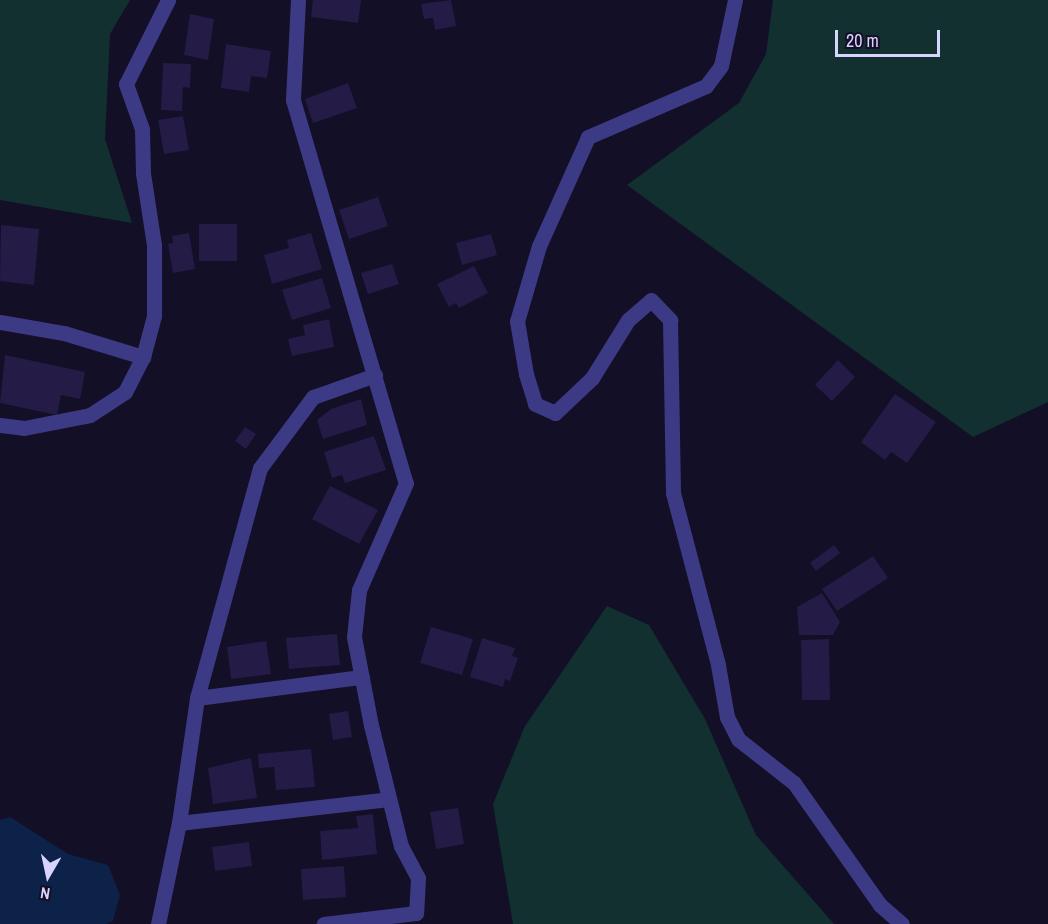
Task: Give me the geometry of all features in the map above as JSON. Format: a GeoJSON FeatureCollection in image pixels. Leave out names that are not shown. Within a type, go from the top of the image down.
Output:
{"type":"FeatureCollection","features":[{"type":"Feature","properties":{"kind":"street"},"geometry":{"type":"LineString","coordinates":[[0,425],[24,428],[90,415],[125,392],[143,357],[154,316],[153,245],[143,173],[142,129],[126,84],[168,0]]}},
{"type":"Feature","properties":{"kind":"street"},"geometry":{"type":"LineString","coordinates":[[298,0],[293,100],[406,483],[358,590],[354,637],[401,846],[418,878],[416,912],[324,924]]}},
{"type":"Feature","properties":{"kind":"street"},"geometry":{"type":"LineString","coordinates":[[735,0],[721,66],[706,86],[588,137],[539,246],[517,321],[526,375],[535,404],[555,413],[592,378],[628,320],[651,300],[670,320],[673,493],[718,665],[727,717],[738,739],[794,783],[880,905],[902,924]]}},
{"type":"Feature","properties":{"kind":"street"},"geometry":{"type":"LineString","coordinates":[[0,322],[64,333],[143,357]]}},
{"type":"Feature","properties":{"kind":"street"},"geometry":{"type":"LineString","coordinates":[[158,924],[179,823],[197,698],[260,468],[313,397],[375,375]]}},
{"type":"Feature","properties":{"kind":"street"},"geometry":{"type":"LineString","coordinates":[[197,698],[362,677]]}},
{"type":"Feature","properties":{"kind":"street"},"geometry":{"type":"LineString","coordinates":[[179,823],[389,799]]}},
{"type":"Feature","properties":{"kind":"green space"},"geometry":{"type":"Polygon","coordinates":[[[0,0],[130,0],[110,34],[105,139],[132,223],[0,200],[0,0]]]}},
{"type":"Feature","properties":{"kind":"green space"},"geometry":{"type":"Polygon","coordinates":[[[773,0],[1048,0],[1048,402],[973,437],[627,185],[739,103],[766,54],[773,0]]]}},
{"type":"Feature","properties":{"kind":"green space"},"geometry":{"type":"Polygon","coordinates":[[[607,606],[649,625],[705,719],[756,835],[834,924],[513,924],[493,804],[525,726],[607,606]]]}},
{"type":"Feature","properties":{"kind":"water"},"geometry":{"type":"Polygon","coordinates":[[[10,817],[68,854],[108,865],[120,895],[113,921],[106,924],[0,924],[0,820],[10,817]]]}},
{"type":"Feature","properties":{"kind":"building"},"geometry":{"type":"Polygon","coordinates":[[[313,0],[361,0],[358,23],[311,17],[313,0]]]}},
{"type":"Feature","properties":{"kind":"building"},"geometry":{"type":"Polygon","coordinates":[[[451,0],[456,26],[435,30],[433,18],[424,19],[421,4],[451,0]]]}},
{"type":"Feature","properties":{"kind":"building"},"geometry":{"type":"Polygon","coordinates":[[[190,14],[214,19],[208,60],[184,55],[190,14]]]}},
{"type":"Feature","properties":{"kind":"building"},"geometry":{"type":"Polygon","coordinates":[[[226,44],[271,51],[267,78],[251,76],[249,92],[221,88],[226,44]]]}},
{"type":"Feature","properties":{"kind":"building"},"geometry":{"type":"Polygon","coordinates":[[[163,63],[191,64],[190,88],[183,87],[182,111],[161,110],[163,63]]]}},
{"type":"Feature","properties":{"kind":"building"},"geometry":{"type":"Polygon","coordinates":[[[348,83],[357,108],[313,123],[305,99],[348,83]]]}},
{"type":"Feature","properties":{"kind":"building"},"geometry":{"type":"Polygon","coordinates":[[[183,116],[189,150],[164,154],[158,120],[183,116]]]}},
{"type":"Feature","properties":{"kind":"building"},"geometry":{"type":"Polygon","coordinates":[[[378,197],[388,226],[349,239],[339,210],[378,197]]]}},
{"type":"Feature","properties":{"kind":"building"},"geometry":{"type":"Polygon","coordinates":[[[199,224],[237,224],[237,261],[199,261],[199,224]]]}},
{"type":"Feature","properties":{"kind":"building"},"geometry":{"type":"Polygon","coordinates":[[[1,225],[39,229],[34,285],[0,281],[1,225]]]}},
{"type":"Feature","properties":{"kind":"building"},"geometry":{"type":"Polygon","coordinates":[[[189,233],[195,269],[173,273],[168,244],[173,243],[172,236],[189,233]]]}},
{"type":"Feature","properties":{"kind":"building"},"geometry":{"type":"Polygon","coordinates":[[[311,233],[322,269],[272,284],[264,255],[289,248],[287,240],[311,233]]]}},
{"type":"Feature","properties":{"kind":"building"},"geometry":{"type":"Polygon","coordinates":[[[491,234],[497,255],[462,265],[456,243],[491,234]]]}},
{"type":"Feature","properties":{"kind":"building"},"geometry":{"type":"Polygon","coordinates":[[[392,264],[399,284],[368,294],[361,273],[392,264]]]}},
{"type":"Feature","properties":{"kind":"building"},"geometry":{"type":"Polygon","coordinates":[[[474,266],[488,293],[459,308],[456,303],[449,307],[437,284],[474,266]]]}},
{"type":"Feature","properties":{"kind":"building"},"geometry":{"type":"Polygon","coordinates":[[[322,278],[331,308],[292,320],[282,290],[322,278]]]}},
{"type":"Feature","properties":{"kind":"building"},"geometry":{"type":"Polygon","coordinates":[[[329,319],[334,347],[292,356],[288,339],[305,335],[303,325],[329,319]]]}},
{"type":"Feature","properties":{"kind":"building"},"geometry":{"type":"Polygon","coordinates":[[[5,355],[85,372],[80,399],[61,395],[57,415],[0,403],[5,355]]]}},
{"type":"Feature","properties":{"kind":"building"},"geometry":{"type":"Polygon","coordinates":[[[838,360],[855,377],[832,401],[815,385],[838,360]]]}},
{"type":"Feature","properties":{"kind":"building"},"geometry":{"type":"Polygon","coordinates":[[[895,394],[936,422],[907,463],[891,452],[885,460],[861,442],[895,394]]]}},
{"type":"Feature","properties":{"kind":"building"},"geometry":{"type":"Polygon","coordinates":[[[361,399],[367,425],[323,439],[317,420],[331,409],[361,399]]]}},
{"type":"Feature","properties":{"kind":"building"},"geometry":{"type":"Polygon","coordinates":[[[245,427],[256,434],[246,449],[235,441],[245,427]]]}},
{"type":"Feature","properties":{"kind":"building"},"geometry":{"type":"Polygon","coordinates":[[[374,436],[386,470],[345,483],[342,475],[332,478],[324,452],[374,436]]]}},
{"type":"Feature","properties":{"kind":"building"},"geometry":{"type":"Polygon","coordinates":[[[330,486],[378,510],[359,544],[312,519],[330,486]]]}},
{"type":"Feature","properties":{"kind":"building"},"geometry":{"type":"Polygon","coordinates":[[[834,545],[840,553],[816,571],[810,563],[834,545]]]}},
{"type":"Feature","properties":{"kind":"building"},"geometry":{"type":"Polygon","coordinates":[[[873,556],[888,578],[837,611],[822,589],[873,556]]]}},
{"type":"Feature","properties":{"kind":"building"},"geometry":{"type":"Polygon","coordinates":[[[822,593],[840,622],[833,635],[799,635],[797,607],[822,593]]]}},
{"type":"Feature","properties":{"kind":"building"},"geometry":{"type":"Polygon","coordinates":[[[431,627],[473,639],[462,675],[420,663],[431,627]]]}},
{"type":"Feature","properties":{"kind":"building"},"geometry":{"type":"Polygon","coordinates":[[[337,634],[340,665],[289,669],[286,638],[337,634]]]}},
{"type":"Feature","properties":{"kind":"building"},"geometry":{"type":"Polygon","coordinates":[[[482,638],[515,648],[512,656],[518,658],[510,681],[505,679],[503,687],[470,677],[482,638]]]}},
{"type":"Feature","properties":{"kind":"building"},"geometry":{"type":"Polygon","coordinates":[[[829,639],[830,700],[802,700],[801,640],[829,639]]]}},
{"type":"Feature","properties":{"kind":"building"},"geometry":{"type":"Polygon","coordinates":[[[266,641],[271,674],[231,679],[227,647],[266,641]]]}},
{"type":"Feature","properties":{"kind":"building"},"geometry":{"type":"Polygon","coordinates":[[[348,711],[352,737],[333,740],[329,714],[348,711]]]}},
{"type":"Feature","properties":{"kind":"building"},"geometry":{"type":"Polygon","coordinates":[[[311,749],[315,787],[276,790],[274,767],[259,768],[258,754],[311,749]]]}},
{"type":"Feature","properties":{"kind":"building"},"geometry":{"type":"Polygon","coordinates":[[[251,758],[257,798],[213,804],[208,768],[251,758]]]}},
{"type":"Feature","properties":{"kind":"building"},"geometry":{"type":"Polygon","coordinates":[[[458,808],[464,844],[436,849],[430,812],[458,808]]]}},
{"type":"Feature","properties":{"kind":"building"},"geometry":{"type":"Polygon","coordinates":[[[373,814],[377,854],[322,860],[320,831],[358,828],[356,816],[373,814]]]}},
{"type":"Feature","properties":{"kind":"building"},"geometry":{"type":"Polygon","coordinates":[[[249,842],[252,866],[215,871],[212,847],[249,842]]]}},
{"type":"Feature","properties":{"kind":"building"},"geometry":{"type":"Polygon","coordinates":[[[344,866],[346,897],[303,900],[301,869],[344,866]]]}}]}
